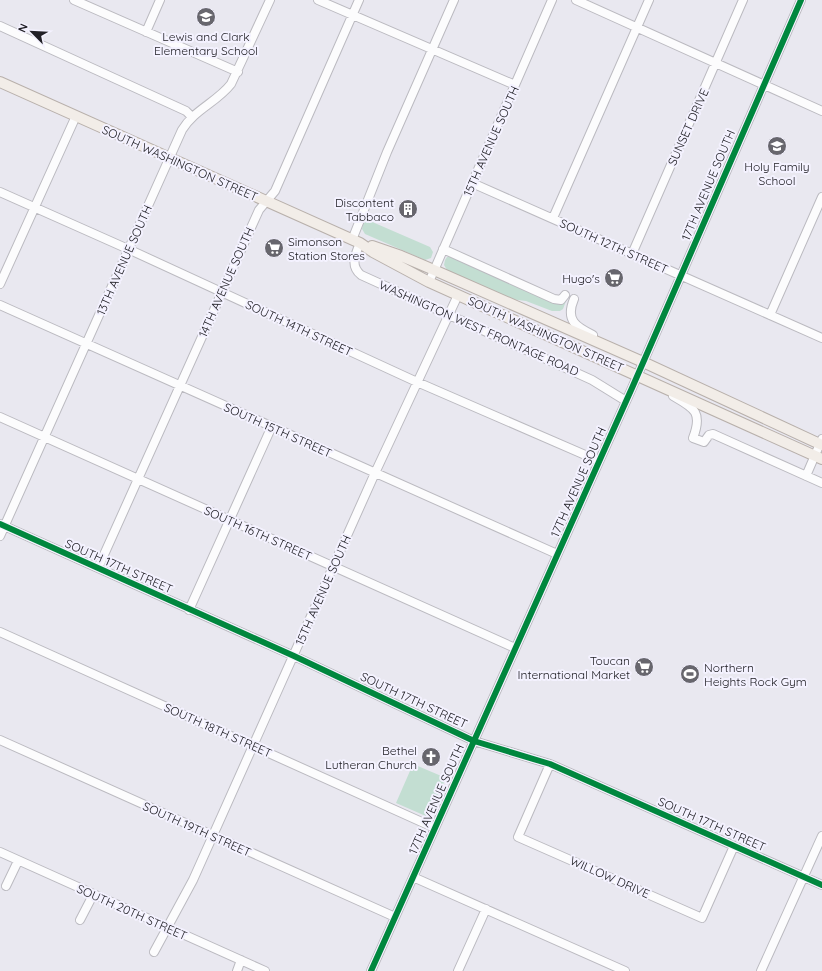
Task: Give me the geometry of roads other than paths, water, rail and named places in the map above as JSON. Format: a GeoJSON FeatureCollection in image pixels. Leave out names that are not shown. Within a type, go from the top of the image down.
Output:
{"type":"FeatureCollection","features":[{"type":"Feature","properties":{"kind":"main road","name":"SOUTH WASHINGTON STREET"},"geometry":{"type":"LineString","coordinates":[[0,82],[169,157],[265,202],[356,242],[394,254],[434,270],[643,362],[821,443]]}},
{"type":"Feature","properties":{"kind":"main road","name":"SOUTH WASHINGTON STREET"},"geometry":{"type":"LineString","coordinates":[[356,242],[428,282],[818,458]]}},
{"type":"Feature","properties":{"kind":"street"},"geometry":{"type":"LineString","coordinates":[[74,0],[238,72]]}},
{"type":"Feature","properties":{"kind":"street"},"geometry":{"type":"LineString","coordinates":[[146,32],[160,0]]}},
{"type":"Feature","properties":{"kind":"street","name":"13TH AVENUE SOUTH"},"geometry":{"type":"LineString","coordinates":[[0,536],[2,525],[44,437],[182,130],[192,117],[227,90],[238,72],[270,0]]}},
{"type":"Feature","properties":{"kind":"street"},"geometry":{"type":"LineString","coordinates":[[318,0],[515,85]]}},
{"type":"Feature","properties":{"kind":"street","name":"14TH AVENUE SOUTH"},"geometry":{"type":"LineString","coordinates":[[98,568],[259,210],[275,191],[359,0]]}},
{"type":"Feature","properties":{"kind":"street"},"geometry":{"type":"LineString","coordinates":[[356,242],[387,152],[454,0]]}},
{"type":"Feature","properties":{"kind":"street","name":"15TH AVENUE SOUTH"},"geometry":{"type":"LineString","coordinates":[[428,282],[552,0]]}},
{"type":"Feature","properties":{"kind":"street"},"geometry":{"type":"LineString","coordinates":[[576,0],[822,111]]}},
{"type":"Feature","properties":{"kind":"street"},"geometry":{"type":"LineString","coordinates":[[553,218],[649,0]]}},
{"type":"Feature","properties":{"kind":"street","name":"SUNSET DRIVE"},"geometry":{"type":"LineString","coordinates":[[632,254],[743,0]]}},
{"type":"Feature","properties":{"kind":"street","name":"17TH AVENUE SOUTH"},"geometry":{"type":"LineString","coordinates":[[371,971],[626,402],[801,0]]}},
{"type":"Feature","properties":{"kind":"street"},"geometry":{"type":"LineString","coordinates":[[0,26],[186,111],[192,117]]}},
{"type":"Feature","properties":{"kind":"street"},"geometry":{"type":"LineString","coordinates":[[0,284],[76,116]]}},
{"type":"Feature","properties":{"kind":"street","name":"SOUTH 12TH STREET"},"geometry":{"type":"LineString","coordinates":[[472,183],[822,338]]}},
{"type":"Feature","properties":{"kind":"street","name":"SOUTH 14TH STREET"},"geometry":{"type":"LineString","coordinates":[[0,192],[128,249],[417,382],[599,461]]}},
{"type":"Feature","properties":{"kind":"street"},"geometry":{"type":"LineString","coordinates":[[770,315],[822,197]]}},
{"type":"Feature","properties":{"kind":"street","name":"WASHINGTON WEST FRONTAGE ROAD"},"geometry":{"type":"LineString","coordinates":[[356,242],[354,265],[357,272],[361,275],[592,380],[626,402]]}},
{"type":"Feature","properties":{"kind":"street"},"geometry":{"type":"LineString","coordinates":[[443,250],[554,299],[561,300],[565,295]]}},
{"type":"Feature","properties":{"kind":"street","name":"15TH AVENUE SOUTH"},"geometry":{"type":"LineString","coordinates":[[154,952],[193,880],[375,474],[458,295]]}},
{"type":"Feature","properties":{"kind":"street"},"geometry":{"type":"LineString","coordinates":[[574,299],[571,305],[570,314],[575,324],[582,330],[605,340],[613,349]]}},
{"type":"Feature","properties":{"kind":"street","name":"SOUTH 15TH STREET"},"geometry":{"type":"LineString","coordinates":[[0,305],[272,426],[375,474],[557,554]]}},
{"type":"Feature","properties":{"kind":"street"},"geometry":{"type":"LineString","coordinates":[[660,386],[665,392],[692,407],[698,421],[694,438],[704,442],[709,435],[713,434],[822,483]]}},
{"type":"Feature","properties":{"kind":"street","name":"SOUTH 16TH STREET"},"geometry":{"type":"LineString","coordinates":[[0,418],[515,648]]}},
{"type":"Feature","properties":{"kind":"street"},"geometry":{"type":"LineString","coordinates":[[190,610],[272,426]]}},
{"type":"Feature","properties":{"kind":"street"},"geometry":{"type":"LineString","coordinates":[[806,476],[818,458],[821,443]]}},
{"type":"Feature","properties":{"kind":"street","name":"SOUTH 17TH STREET"},"geometry":{"type":"LineString","coordinates":[[2,525],[294,656],[474,740],[550,764],[822,885]]}},
{"type":"Feature","properties":{"kind":"street","name":"SOUTH 18TH STREET"},"geometry":{"type":"LineString","coordinates":[[0,632],[435,828]]}},
{"type":"Feature","properties":{"kind":"street","name":"SOUTH 19TH STREET"},"geometry":{"type":"LineString","coordinates":[[0,740],[395,917]]}},
{"type":"Feature","properties":{"kind":"street","name":"WILLOW DRIVE"},"geometry":{"type":"LineString","coordinates":[[550,764],[518,837],[702,918],[734,846]]}},
{"type":"Feature","properties":{"kind":"street"},"geometry":{"type":"LineString","coordinates":[[762,971],[822,836]]}},
{"type":"Feature","properties":{"kind":"street","name":"SOUTH 20TH STREET"},"geometry":{"type":"LineString","coordinates":[[0,852],[265,971]]}},
{"type":"Feature","properties":{"kind":"street"},"geometry":{"type":"LineString","coordinates":[[6,886],[18,860]]}},
{"type":"Feature","properties":{"kind":"street"},"geometry":{"type":"LineString","coordinates":[[413,877],[625,971]]}},
{"type":"Feature","properties":{"kind":"street"},"geometry":{"type":"LineString","coordinates":[[80,920],[93,895]]}},
{"type":"Feature","properties":{"kind":"street"},"geometry":{"type":"LineString","coordinates":[[458,971],[486,910]]}},
{"type":"Feature","properties":{"kind":"street"},"geometry":{"type":"LineString","coordinates":[[237,971],[241,960]]}},
{"type":"Feature","properties":{"kind":"place","name":"Lewis and Clark Elementary School"},"geometry":{"type":"Point","coordinates":[206,17]}},
{"type":"Feature","properties":{"kind":"place","name":"Holy Family School"},"geometry":{"type":"Point","coordinates":[777,146]}},
{"type":"Feature","properties":{"kind":"place","name":"Discontent Tabbaco"},"geometry":{"type":"Point","coordinates":[408,209]}},
{"type":"Feature","properties":{"kind":"place","name":"Simonson Station Stores"},"geometry":{"type":"Point","coordinates":[274,248]}},
{"type":"Feature","properties":{"kind":"place","name":"Hugo's"},"geometry":{"type":"Point","coordinates":[614,278]}},
{"type":"Feature","properties":{"kind":"place","name":"Toucan International Market"},"geometry":{"type":"Point","coordinates":[644,667]}},
{"type":"Feature","properties":{"kind":"place","name":"Northern Heights Rock Gym"},"geometry":{"type":"Point","coordinates":[690,674]}},
{"type":"Feature","properties":{"kind":"place","name":"Bethel Lutheran Church"},"geometry":{"type":"Point","coordinates":[431,757]}}]}
